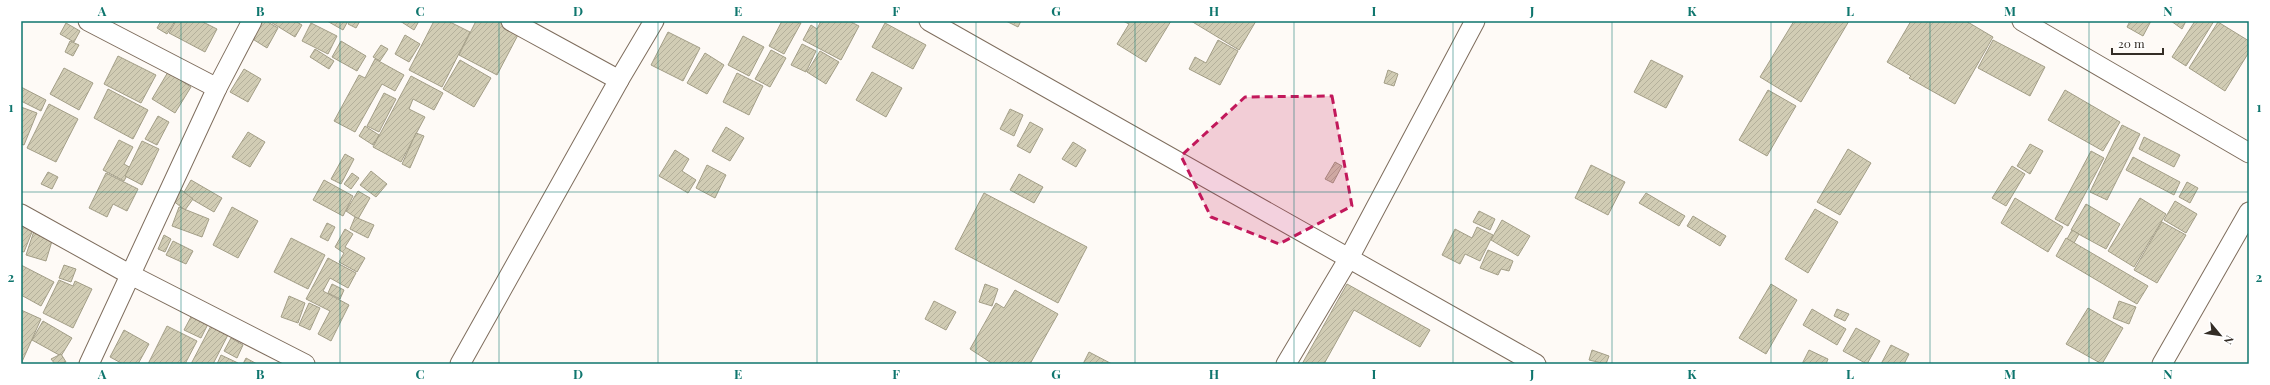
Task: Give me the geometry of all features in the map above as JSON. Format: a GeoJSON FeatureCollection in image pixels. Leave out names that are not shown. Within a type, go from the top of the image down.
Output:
{"type":"FeatureCollection","features":[{"type":"Feature","properties":{"kind":"street"},"geometry":{"type":"LineString","coordinates":[[88,21],[217,88]]}},
{"type":"Feature","properties":{"kind":"street"},"geometry":{"type":"LineString","coordinates":[[89,364],[129,274],[217,88],[252,21]]}},
{"type":"Feature","properties":{"kind":"street"},"geometry":{"type":"LineString","coordinates":[[511,21],[619,80]]}},
{"type":"Feature","properties":{"kind":"street"},"geometry":{"type":"LineString","coordinates":[[460,364],[619,80],[654,21]]}},
{"type":"Feature","properties":{"kind":"street"},"geometry":{"type":"LineString","coordinates":[[929,21],[1536,364]]}},
{"type":"Feature","properties":{"kind":"street"},"geometry":{"type":"LineString","coordinates":[[1286,364],[1349,258],[1475,21]]}},
{"type":"Feature","properties":{"kind":"street"},"geometry":{"type":"LineString","coordinates":[[2022,21],[2249,153]]}},
{"type":"Feature","properties":{"kind":"street"},"geometry":{"type":"LineString","coordinates":[[2162,364],[2249,212]]}},
{"type":"Feature","properties":{"kind":"street"},"geometry":{"type":"LineString","coordinates":[[21,214],[129,274],[306,364]]}},
{"type":"Feature","properties":{"kind":"highlighted area"},"geometry":{"type":"Polygon","coordinates":[[[1332,96],[1352,206],[1279,244],[1211,217],[1181,156],[1245,97],[1332,96]]]}},
{"type":"Feature","properties":{"kind":"building"},"geometry":{"type":"Polygon","coordinates":[[[161,21],[175,21],[167,34],[157,28],[161,21]]]}},
{"type":"Feature","properties":{"kind":"building"},"geometry":{"type":"Polygon","coordinates":[[[176,21],[201,21],[217,29],[205,52],[169,33],[176,21]]]}},
{"type":"Feature","properties":{"kind":"building"},"geometry":{"type":"Polygon","coordinates":[[[261,21],[266,21],[278,28],[267,48],[251,38],[261,21]]]}},
{"type":"Feature","properties":{"kind":"building"},"geometry":{"type":"Polygon","coordinates":[[[269,21],[295,21],[302,25],[295,37],[269,21]]]}},
{"type":"Feature","properties":{"kind":"building"},"geometry":{"type":"Polygon","coordinates":[[[327,21],[348,21],[343,30],[327,21]]]}},
{"type":"Feature","properties":{"kind":"building"},"geometry":{"type":"Polygon","coordinates":[[[350,21],[360,21],[356,28],[348,24],[350,21]]]}},
{"type":"Feature","properties":{"kind":"building"},"geometry":{"type":"Polygon","coordinates":[[[400,21],[419,21],[414,30],[400,21]]]}},
{"type":"Feature","properties":{"kind":"building"},"geometry":{"type":"Polygon","coordinates":[[[434,21],[448,21],[470,32],[442,87],[409,70],[434,21]]]}},
{"type":"Feature","properties":{"kind":"building"},"geometry":{"type":"Polygon","coordinates":[[[476,21],[498,21],[519,33],[497,75],[459,55],[476,21]]]}},
{"type":"Feature","properties":{"kind":"building"},"geometry":{"type":"Polygon","coordinates":[[[782,21],[801,23],[784,54],[769,46],[782,21]]]}},
{"type":"Feature","properties":{"kind":"building"},"geometry":{"type":"Polygon","coordinates":[[[821,21],[849,21],[859,26],[841,60],[803,40],[811,25],[817,29],[821,21]]]}},
{"type":"Feature","properties":{"kind":"building"},"geometry":{"type":"Polygon","coordinates":[[[1006,21],[1021,21],[1018,27],[1006,21]]]}},
{"type":"Feature","properties":{"kind":"building"},"geometry":{"type":"Polygon","coordinates":[[[1123,21],[1171,21],[1146,62],[1117,44],[1129,24],[1123,21]]]}},
{"type":"Feature","properties":{"kind":"building"},"geometry":{"type":"Polygon","coordinates":[[[1191,21],[1256,21],[1239,50],[1191,21]]]}},
{"type":"Feature","properties":{"kind":"building"},"geometry":{"type":"Polygon","coordinates":[[[1794,21],[1849,21],[1801,102],[1760,77],[1794,21]]]}},
{"type":"Feature","properties":{"kind":"building"},"geometry":{"type":"Polygon","coordinates":[[[1911,21],[1966,21],[1993,37],[1955,104],[1909,78],[1911,76],[1887,62],[1911,21]]]}},
{"type":"Feature","properties":{"kind":"building"},"geometry":{"type":"Polygon","coordinates":[[[2130,21],[2151,21],[2143,36],[2127,27],[2130,21]]]}},
{"type":"Feature","properties":{"kind":"building"},"geometry":{"type":"Polygon","coordinates":[[[2171,21],[2186,21],[2182,29],[2171,21]]]}},
{"type":"Feature","properties":{"kind":"building"},"geometry":{"type":"Polygon","coordinates":[[[2195,21],[2214,21],[2186,66],[2172,57],[2195,21]]]}},
{"type":"Feature","properties":{"kind":"building"},"geometry":{"type":"Polygon","coordinates":[[[2218,22],[2249,41],[2249,52],[2225,91],[2189,68],[2218,22]]]}},
{"type":"Feature","properties":{"kind":"building"},"geometry":{"type":"Polygon","coordinates":[[[66,23],[80,31],[74,42],[60,34],[66,23]]]}},
{"type":"Feature","properties":{"kind":"building"},"geometry":{"type":"Polygon","coordinates":[[[311,23],[337,36],[328,54],[302,41],[311,23]]]}},
{"type":"Feature","properties":{"kind":"building"},"geometry":{"type":"Polygon","coordinates":[[[885,23],[926,45],[913,69],[872,47],[885,23]]]}},
{"type":"Feature","properties":{"kind":"building"},"geometry":{"type":"Polygon","coordinates":[[[668,32],[700,48],[683,81],[651,65],[668,32]]]}},
{"type":"Feature","properties":{"kind":"building"},"geometry":{"type":"Polygon","coordinates":[[[405,35],[420,44],[409,62],[395,54],[405,35]]]}},
{"type":"Feature","properties":{"kind":"building"},"geometry":{"type":"Polygon","coordinates":[[[743,36],[764,47],[749,76],[728,65],[743,36]]]}},
{"type":"Feature","properties":{"kind":"building"},"geometry":{"type":"Polygon","coordinates":[[[1218,40],[1238,51],[1220,85],[1189,69],[1195,57],[1206,63],[1218,40]]]}},
{"type":"Feature","properties":{"kind":"building"},"geometry":{"type":"Polygon","coordinates":[[[1993,40],[2045,67],[2030,96],[1978,68],[1993,40]]]}},
{"type":"Feature","properties":{"kind":"building"},"geometry":{"type":"Polygon","coordinates":[[[70,41],[79,45],[73,56],[65,52],[70,41]]]}},
{"type":"Feature","properties":{"kind":"building"},"geometry":{"type":"Polygon","coordinates":[[[341,41],[366,56],[357,71],[332,57],[341,41]]]}},
{"type":"Feature","properties":{"kind":"building"},"geometry":{"type":"Polygon","coordinates":[[[802,44],[816,51],[806,72],[791,65],[802,44]]]}},
{"type":"Feature","properties":{"kind":"building"},"geometry":{"type":"Polygon","coordinates":[[[381,45],[388,49],[380,61],[373,57],[381,45]]]}},
{"type":"Feature","properties":{"kind":"building"},"geometry":{"type":"Polygon","coordinates":[[[315,49],[334,61],[329,69],[310,57],[315,49]]]}},
{"type":"Feature","properties":{"kind":"building"},"geometry":{"type":"Polygon","coordinates":[[[771,50],[786,58],[770,87],[755,79],[771,50]]]}},
{"type":"Feature","properties":{"kind":"building"},"geometry":{"type":"Polygon","coordinates":[[[820,51],[839,62],[826,84],[807,72],[820,51]]]}},
{"type":"Feature","properties":{"kind":"building"},"geometry":{"type":"Polygon","coordinates":[[[705,53],[724,65],[707,94],[687,83],[705,53]]]}},
{"type":"Feature","properties":{"kind":"building"},"geometry":{"type":"Polygon","coordinates":[[[118,56],[156,75],[141,103],[104,84],[118,56]]]}},
{"type":"Feature","properties":{"kind":"building"},"geometry":{"type":"Polygon","coordinates":[[[375,59],[404,75],[395,91],[382,84],[355,132],[334,121],[359,75],[365,78],[375,59]]]}},
{"type":"Feature","properties":{"kind":"building"},"geometry":{"type":"Polygon","coordinates":[[[460,60],[491,78],[474,107],[443,89],[460,60]]]}},
{"type":"Feature","properties":{"kind":"building"},"geometry":{"type":"Polygon","coordinates":[[[1651,60],[1683,76],[1666,108],[1634,92],[1651,60]]]}},
{"type":"Feature","properties":{"kind":"building"},"geometry":{"type":"Polygon","coordinates":[[[64,68],[93,83],[79,110],[50,94],[64,68]]]}},
{"type":"Feature","properties":{"kind":"building"},"geometry":{"type":"Polygon","coordinates":[[[244,69],[261,79],[248,102],[230,92],[244,69]]]}},
{"type":"Feature","properties":{"kind":"building"},"geometry":{"type":"Polygon","coordinates":[[[1388,70],[1398,74],[1394,86],[1384,83],[1388,70]]]}},
{"type":"Feature","properties":{"kind":"building"},"geometry":{"type":"Polygon","coordinates":[[[168,72],[191,87],[175,113],[152,99],[168,72]]]}},
{"type":"Feature","properties":{"kind":"building"},"geometry":{"type":"Polygon","coordinates":[[[872,72],[902,88],[886,117],[856,100],[872,72]]]}},
{"type":"Feature","properties":{"kind":"building"},"geometry":{"type":"Polygon","coordinates":[[[737,73],[763,86],[749,115],[723,102],[737,73]]]}},
{"type":"Feature","properties":{"kind":"building"},"geometry":{"type":"Polygon","coordinates":[[[411,76],[443,93],[434,110],[413,99],[409,109],[425,117],[401,162],[373,147],[411,76]]]}},
{"type":"Feature","properties":{"kind":"building"},"geometry":{"type":"Polygon","coordinates":[[[21,87],[46,100],[41,111],[21,101],[21,87]]]}},
{"type":"Feature","properties":{"kind":"building"},"geometry":{"type":"Polygon","coordinates":[[[108,89],[148,110],[133,139],[94,118],[108,89]]]}},
{"type":"Feature","properties":{"kind":"building"},"geometry":{"type":"Polygon","coordinates":[[[1768,90],[1796,106],[1767,156],[1739,140],[1768,90]]]}},
{"type":"Feature","properties":{"kind":"building"},"geometry":{"type":"Polygon","coordinates":[[[2065,90],[2120,122],[2103,151],[2048,120],[2065,90]]]}},
{"type":"Feature","properties":{"kind":"building"},"geometry":{"type":"Polygon","coordinates":[[[384,93],[396,99],[379,132],[367,126],[384,93]]]}},
{"type":"Feature","properties":{"kind":"building"},"geometry":{"type":"Polygon","coordinates":[[[49,104],[78,119],[56,162],[27,148],[49,104]]]}},
{"type":"Feature","properties":{"kind":"building"},"geometry":{"type":"Polygon","coordinates":[[[21,107],[37,113],[24,145],[21,144],[21,107]]]}},
{"type":"Feature","properties":{"kind":"building"},"geometry":{"type":"Polygon","coordinates":[[[1010,109],[1023,115],[1014,136],[1000,129],[1010,109]]]}},
{"type":"Feature","properties":{"kind":"building"},"geometry":{"type":"Polygon","coordinates":[[[158,116],[169,122],[157,145],[145,139],[158,116]]]}},
{"type":"Feature","properties":{"kind":"building"},"geometry":{"type":"Polygon","coordinates":[[[1030,122],[1043,129],[1030,153],[1017,146],[1030,122]]]}},
{"type":"Feature","properties":{"kind":"building"},"geometry":{"type":"Polygon","coordinates":[[[2122,125],[2140,134],[2107,200],[2090,192],[2122,125]]]}},
{"type":"Feature","properties":{"kind":"building"},"geometry":{"type":"Polygon","coordinates":[[[365,126],[379,135],[373,145],[359,136],[365,126]]]}},
{"type":"Feature","properties":{"kind":"building"},"geometry":{"type":"Polygon","coordinates":[[[726,127],[744,138],[730,161],[712,151],[726,127]]]}},
{"type":"Feature","properties":{"kind":"building"},"geometry":{"type":"Polygon","coordinates":[[[248,132],[265,142],[250,167],[232,157],[248,132]]]}},
{"type":"Feature","properties":{"kind":"building"},"geometry":{"type":"Polygon","coordinates":[[[416,133],[424,136],[410,168],[402,164],[416,133]]]}},
{"type":"Feature","properties":{"kind":"building"},"geometry":{"type":"Polygon","coordinates":[[[2144,137],[2180,155],[2174,167],[2139,149],[2144,137]]]}},
{"type":"Feature","properties":{"kind":"building"},"geometry":{"type":"Polygon","coordinates":[[[119,140],[133,147],[124,164],[131,168],[124,181],[103,170],[119,140]]]}},
{"type":"Feature","properties":{"kind":"building"},"geometry":{"type":"Polygon","coordinates":[[[142,141],[159,149],[142,185],[125,176],[142,141]]]}},
{"type":"Feature","properties":{"kind":"building"},"geometry":{"type":"Polygon","coordinates":[[[1073,142],[1086,150],[1076,167],[1062,159],[1073,142]]]}},
{"type":"Feature","properties":{"kind":"building"},"geometry":{"type":"Polygon","coordinates":[[[2030,144],[2043,151],[2030,174],[2017,166],[2030,144]]]}},
{"type":"Feature","properties":{"kind":"building"},"geometry":{"type":"Polygon","coordinates":[[[1848,149],[1871,163],[1840,215],[1817,202],[1848,149]]]}},
{"type":"Feature","properties":{"kind":"building"},"geometry":{"type":"Polygon","coordinates":[[[675,150],[689,159],[682,171],[696,180],[688,193],[659,176],[675,150]]]}},
{"type":"Feature","properties":{"kind":"building"},"geometry":{"type":"Polygon","coordinates":[[[2091,151],[2104,158],[2068,226],[2055,219],[2091,151]]]}},
{"type":"Feature","properties":{"kind":"building"},"geometry":{"type":"Polygon","coordinates":[[[345,154],[354,159],[341,184],[331,179],[345,154]]]}},
{"type":"Feature","properties":{"kind":"building"},"geometry":{"type":"Polygon","coordinates":[[[2133,157],[2180,182],[2174,195],[2126,170],[2133,157]]]}},
{"type":"Feature","properties":{"kind":"building"},"geometry":{"type":"Polygon","coordinates":[[[1335,162],[1342,166],[1333,183],[1325,179],[1335,162]]]}},
{"type":"Feature","properties":{"kind":"building"},"geometry":{"type":"Polygon","coordinates":[[[707,165],[726,175],[715,198],[696,188],[707,165]]]}},
{"type":"Feature","properties":{"kind":"building"},"geometry":{"type":"Polygon","coordinates":[[[1591,165],[1625,182],[1608,215],[1575,198],[1591,165]]]}},
{"type":"Feature","properties":{"kind":"building"},"geometry":{"type":"Polygon","coordinates":[[[2012,166],[2025,174],[2006,206],[1992,198],[2012,166]]]}},
{"type":"Feature","properties":{"kind":"building"},"geometry":{"type":"Polygon","coordinates":[[[371,171],[387,184],[376,197],[360,185],[371,171]]]}},
{"type":"Feature","properties":{"kind":"building"},"geometry":{"type":"Polygon","coordinates":[[[48,172],[58,177],[52,189],[41,184],[48,172]]]}},
{"type":"Feature","properties":{"kind":"building"},"geometry":{"type":"Polygon","coordinates":[[[106,173],[138,189],[127,211],[113,204],[107,217],[89,208],[106,173]]]}},
{"type":"Feature","properties":{"kind":"building"},"geometry":{"type":"Polygon","coordinates":[[[352,173],[359,178],[351,189],[344,184],[352,173]]]}},
{"type":"Feature","properties":{"kind":"building"},"geometry":{"type":"Polygon","coordinates":[[[1019,174],[1043,187],[1034,203],[1010,190],[1019,174]]]}},
{"type":"Feature","properties":{"kind":"building"},"geometry":{"type":"Polygon","coordinates":[[[191,180],[222,198],[214,212],[183,194],[191,180]]]}},
{"type":"Feature","properties":{"kind":"building"},"geometry":{"type":"Polygon","coordinates":[[[324,180],[353,196],[343,216],[313,200],[324,180]]]}},
{"type":"Feature","properties":{"kind":"building"},"geometry":{"type":"Polygon","coordinates":[[[2187,182],[2198,188],[2190,203],[2179,197],[2187,182]]]}},
{"type":"Feature","properties":{"kind":"building"},"geometry":{"type":"Polygon","coordinates":[[[180,189],[193,199],[185,210],[172,200],[180,189]]]}},
{"type":"Feature","properties":{"kind":"building"},"geometry":{"type":"Polygon","coordinates":[[[358,191],[370,198],[358,219],[346,211],[358,191]]]}},
{"type":"Feature","properties":{"kind":"building"},"geometry":{"type":"Polygon","coordinates":[[[984,193],[1087,247],[1058,303],[955,249],[984,193]]]}},
{"type":"Feature","properties":{"kind":"building"},"geometry":{"type":"Polygon","coordinates":[[[1646,193],[1685,216],[1679,226],[1639,203],[1646,193]]]}},
{"type":"Feature","properties":{"kind":"building"},"geometry":{"type":"Polygon","coordinates":[[[2015,198],[2063,227],[2048,252],[2001,223],[2015,198]]]}},
{"type":"Feature","properties":{"kind":"building"},"geometry":{"type":"Polygon","coordinates":[[[2140,198],[2166,214],[2134,267],[2108,251],[2140,198]]]}},
{"type":"Feature","properties":{"kind":"building"},"geometry":{"type":"Polygon","coordinates":[[[2175,201],[2197,214],[2186,233],[2164,220],[2175,201]]]}},
{"type":"Feature","properties":{"kind":"building"},"geometry":{"type":"Polygon","coordinates":[[[2086,204],[2120,224],[2106,249],[2071,230],[2086,204]]]}},
{"type":"Feature","properties":{"kind":"building"},"geometry":{"type":"Polygon","coordinates":[[[179,207],[209,219],[202,237],[172,226],[179,207]]]}},
{"type":"Feature","properties":{"kind":"building"},"geometry":{"type":"Polygon","coordinates":[[[232,207],[258,221],[238,258],[213,245],[232,207]]]}},
{"type":"Feature","properties":{"kind":"building"},"geometry":{"type":"Polygon","coordinates":[[[1815,209],[1838,222],[1808,273],[1785,259],[1815,209]]]}},
{"type":"Feature","properties":{"kind":"building"},"geometry":{"type":"Polygon","coordinates":[[[1479,211],[1495,219],[1490,230],[1473,222],[1479,211]]]}},
{"type":"Feature","properties":{"kind":"building"},"geometry":{"type":"Polygon","coordinates":[[[21,216],[36,222],[24,252],[21,251],[21,216]]]}},
{"type":"Feature","properties":{"kind":"building"},"geometry":{"type":"Polygon","coordinates":[[[1693,216],[1726,236],[1720,246],[1687,226],[1693,216]]]}},
{"type":"Feature","properties":{"kind":"building"},"geometry":{"type":"Polygon","coordinates":[[[355,217],[374,225],[368,238],[350,229],[355,217]]]}},
{"type":"Feature","properties":{"kind":"building"},"geometry":{"type":"Polygon","coordinates":[[[1502,220],[1530,236],[1518,256],[1491,240],[1502,220]]]}},
{"type":"Feature","properties":{"kind":"building"},"geometry":{"type":"Polygon","coordinates":[[[2162,222],[2186,235],[2157,283],[2134,270],[2162,222]]]}},
{"type":"Feature","properties":{"kind":"building"},"geometry":{"type":"Polygon","coordinates":[[[327,223],[335,227],[328,241],[320,237],[327,223]]]}},
{"type":"Feature","properties":{"kind":"building"},"geometry":{"type":"Polygon","coordinates":[[[36,225],[55,231],[46,261],[26,255],[36,225]]]}},
{"type":"Feature","properties":{"kind":"building"},"geometry":{"type":"Polygon","coordinates":[[[1477,227],[1493,235],[1480,261],[1465,254],[1460,264],[1442,255],[1455,229],[1472,238],[1477,227]]]}},
{"type":"Feature","properties":{"kind":"building"},"geometry":{"type":"Polygon","coordinates":[[[345,229],[353,234],[345,247],[365,258],[357,272],[339,262],[344,253],[335,247],[345,229]]]}},
{"type":"Feature","properties":{"kind":"building"},"geometry":{"type":"Polygon","coordinates":[[[2072,230],[2079,234],[2074,243],[2067,239],[2072,230]]]}},
{"type":"Feature","properties":{"kind":"building"},"geometry":{"type":"Polygon","coordinates":[[[164,235],[171,239],[165,252],[158,249],[164,235]]]}},
{"type":"Feature","properties":{"kind":"building"},"geometry":{"type":"Polygon","coordinates":[[[291,238],[325,255],[308,289],[274,272],[291,238]]]}},
{"type":"Feature","properties":{"kind":"building"},"geometry":{"type":"Polygon","coordinates":[[[2066,238],[2148,286],[2137,304],[2056,256],[2066,238]]]}},
{"type":"Feature","properties":{"kind":"building"},"geometry":{"type":"Polygon","coordinates":[[[173,241],[193,251],[186,264],[166,255],[173,241]]]}},
{"type":"Feature","properties":{"kind":"building"},"geometry":{"type":"Polygon","coordinates":[[[1488,250],[1513,261],[1509,271],[1501,269],[1498,275],[1480,268],[1488,250]]]}},
{"type":"Feature","properties":{"kind":"building"},"geometry":{"type":"Polygon","coordinates":[[[328,258],[356,273],[348,288],[330,278],[323,291],[349,305],[331,341],[318,334],[330,311],[306,299],[328,258]]]}},
{"type":"Feature","properties":{"kind":"building"},"geometry":{"type":"Polygon","coordinates":[[[21,265],[54,282],[41,306],[21,295],[21,265]]]}},
{"type":"Feature","properties":{"kind":"building"},"geometry":{"type":"Polygon","coordinates":[[[64,265],[76,269],[71,282],[59,278],[64,265]]]}},
{"type":"Feature","properties":{"kind":"building"},"geometry":{"type":"Polygon","coordinates":[[[59,280],[73,286],[75,281],[92,289],[73,328],[43,313],[59,280]]]}},
{"type":"Feature","properties":{"kind":"building"},"geometry":{"type":"Polygon","coordinates":[[[332,284],[344,290],[340,299],[328,293],[332,284]]]}},
{"type":"Feature","properties":{"kind":"building"},"geometry":{"type":"Polygon","coordinates":[[[985,284],[998,289],[992,306],[979,302],[985,284]]]}},
{"type":"Feature","properties":{"kind":"building"},"geometry":{"type":"Polygon","coordinates":[[[1347,284],[1430,330],[1420,347],[1354,310],[1324,364],[1302,364],[1347,284]]]}},
{"type":"Feature","properties":{"kind":"building"},"geometry":{"type":"Polygon","coordinates":[[[1771,284],[1797,300],[1766,354],[1739,338],[1771,284]]]}},
{"type":"Feature","properties":{"kind":"building"},"geometry":{"type":"Polygon","coordinates":[[[1015,290],[1058,314],[1030,364],[993,364],[970,349],[996,303],[1004,308],[1015,290]]]}},
{"type":"Feature","properties":{"kind":"building"},"geometry":{"type":"Polygon","coordinates":[[[289,296],[305,303],[298,323],[281,317],[289,296]]]}},
{"type":"Feature","properties":{"kind":"building"},"geometry":{"type":"Polygon","coordinates":[[[934,301],[956,312],[946,330],[925,319],[934,301]]]}},
{"type":"Feature","properties":{"kind":"building"},"geometry":{"type":"Polygon","coordinates":[[[2119,301],[2136,307],[2129,324],[2113,318],[2119,301]]]}},
{"type":"Feature","properties":{"kind":"building"},"geometry":{"type":"Polygon","coordinates":[[[309,303],[320,308],[310,330],[299,325],[309,303]]]}},
{"type":"Feature","properties":{"kind":"building"},"geometry":{"type":"Polygon","coordinates":[[[2088,308],[2123,328],[2102,364],[2066,344],[2088,308]]]}},
{"type":"Feature","properties":{"kind":"building"},"geometry":{"type":"Polygon","coordinates":[[[1812,309],[1846,329],[1837,345],[1803,325],[1812,309]]]}},
{"type":"Feature","properties":{"kind":"building"},"geometry":{"type":"Polygon","coordinates":[[[1837,309],[1849,314],[1845,321],[1834,316],[1837,309]]]}},
{"type":"Feature","properties":{"kind":"building"},"geometry":{"type":"Polygon","coordinates":[[[21,310],[41,319],[21,364],[21,310]]]}},
{"type":"Feature","properties":{"kind":"building"},"geometry":{"type":"Polygon","coordinates":[[[193,313],[209,322],[201,338],[184,330],[193,313]]]}},
{"type":"Feature","properties":{"kind":"building"},"geometry":{"type":"Polygon","coordinates":[[[43,321],[72,338],[61,356],[32,340],[43,321]]]}},
{"type":"Feature","properties":{"kind":"building"},"geometry":{"type":"Polygon","coordinates":[[[213,322],[230,331],[213,364],[191,364],[213,322]]]}},
{"type":"Feature","properties":{"kind":"building"},"geometry":{"type":"Polygon","coordinates":[[[167,326],[197,341],[185,364],[148,364],[167,326]]]}},
{"type":"Feature","properties":{"kind":"building"},"geometry":{"type":"Polygon","coordinates":[[[1856,328],[1880,341],[1867,364],[1843,351],[1856,328]]]}},
{"type":"Feature","properties":{"kind":"building"},"geometry":{"type":"Polygon","coordinates":[[[124,330],[149,344],[138,364],[123,364],[110,357],[124,330]]]}},
{"type":"Feature","properties":{"kind":"building"},"geometry":{"type":"Polygon","coordinates":[[[231,338],[243,345],[237,358],[224,351],[231,338]]]}},
{"type":"Feature","properties":{"kind":"building"},"geometry":{"type":"Polygon","coordinates":[[[1891,345],[1909,354],[1904,364],[1881,364],[1891,345]]]}},
{"type":"Feature","properties":{"kind":"building"},"geometry":{"type":"Polygon","coordinates":[[[1592,350],[1609,356],[1606,364],[1589,360],[1592,350]]]}},
{"type":"Feature","properties":{"kind":"building"},"geometry":{"type":"Polygon","coordinates":[[[1809,350],[1828,359],[1826,364],[1802,364],[1809,350]]]}},
{"type":"Feature","properties":{"kind":"building"},"geometry":{"type":"Polygon","coordinates":[[[1089,352],[1112,364],[1083,364],[1089,352]]]}},
{"type":"Feature","properties":{"kind":"building"},"geometry":{"type":"Polygon","coordinates":[[[61,354],[66,362],[55,364],[51,359],[61,354]]]}},
{"type":"Feature","properties":{"kind":"building"},"geometry":{"type":"Polygon","coordinates":[[[221,355],[238,363],[238,364],[217,364],[221,355]]]}},
{"type":"Feature","properties":{"kind":"building"},"geometry":{"type":"Polygon","coordinates":[[[246,358],[257,364],[243,364],[246,358]]]}}]}
